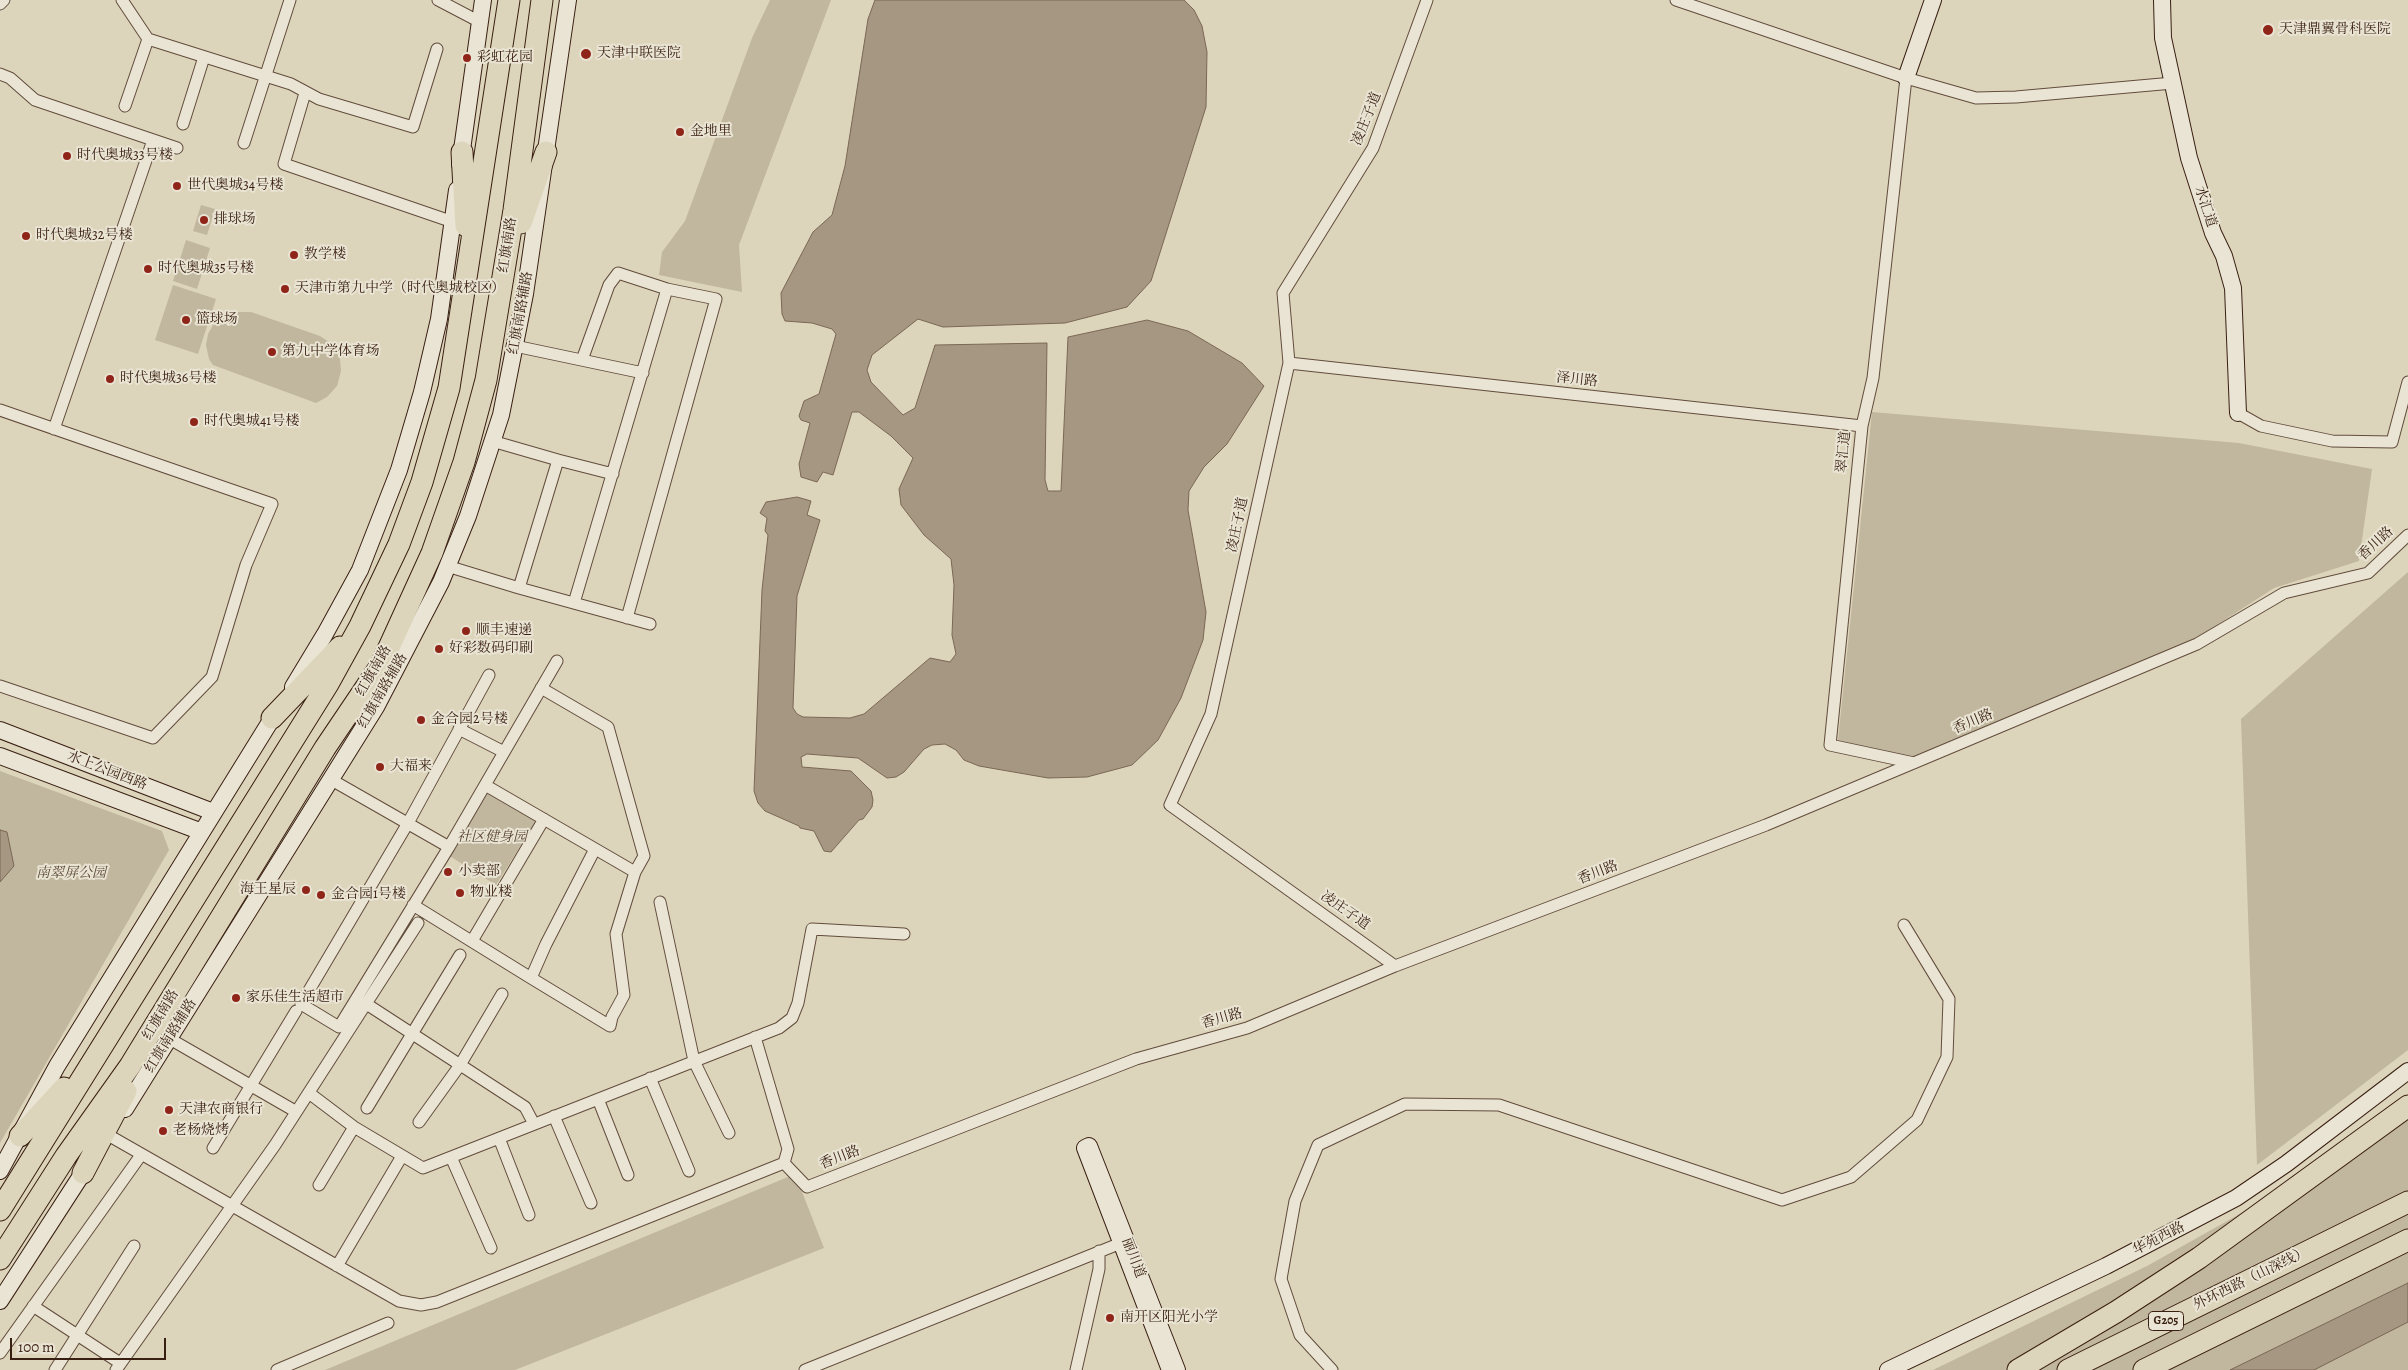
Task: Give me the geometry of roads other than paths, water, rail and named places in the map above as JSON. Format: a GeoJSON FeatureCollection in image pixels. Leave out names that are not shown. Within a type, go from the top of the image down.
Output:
{"type":"FeatureCollection","features":[{"type":"Feature","properties":{"kind":"highway"},"geometry":{"type":"LineString","coordinates":[[0,1210],[328,684],[360,626],[399,544],[422,482],[449,388],[509,0]]}},
{"type":"Feature","properties":{"kind":"highway","name":"红旗南路"},"geometry":{"type":"LineString","coordinates":[[0,1258],[66,1156],[130,1066],[325,748],[381,665],[432,553],[464,462],[486,380],[503,276],[542,0]]}},
{"type":"Feature","properties":{"kind":"highway"},"geometry":{"type":"LineString","coordinates":[[462,152],[468,265]]}},
{"type":"Feature","properties":{"kind":"highway"},"geometry":{"type":"LineString","coordinates":[[503,276],[546,152]]}},
{"type":"Feature","properties":{"kind":"highway"},"geometry":{"type":"LineString","coordinates":[[272,718],[360,626]]}},
{"type":"Feature","properties":{"kind":"highway"},"geometry":{"type":"LineString","coordinates":[[20,1136],[104,1042]]}},
{"type":"Feature","properties":{"kind":"highway"},"geometry":{"type":"LineString","coordinates":[[83,1173],[129,1085],[130,1066]]}},
{"type":"Feature","properties":{"kind":"highway"},"geometry":{"type":"LineString","coordinates":[[2018,1370],[2157,1285],[2268,1208],[2408,1106]]}},
{"type":"Feature","properties":{"kind":"highway","name":"外环西路（山深线）"},"geometry":{"type":"LineString","coordinates":[[2068,1370],[2408,1202]]}},
{"type":"Feature","properties":{"kind":"highway","name":"G205"},"geometry":{"type":"LineString","coordinates":[[2144,1370],[2408,1240]]}},
{"type":"Feature","properties":{"kind":"main road"},"geometry":{"type":"LineString","coordinates":[[0,1171],[57,1066],[338,612],[360,570],[387,506],[422,392],[439,319],[483,0]]}},
{"type":"Feature","properties":{"kind":"main road","name":"红旗南路辅路"},"geometry":{"type":"LineString","coordinates":[[0,1301],[170,1038],[376,707],[416,633],[447,566],[468,516],[501,415],[525,294],[568,0]]}},
{"type":"Feature","properties":{"kind":"main road"},"geometry":{"type":"LineString","coordinates":[[1906,78],[1934,0]]}},
{"type":"Feature","properties":{"kind":"main road","name":"水汇道"},"geometry":{"type":"LineString","coordinates":[[2162,0],[2163,38],[2189,158],[2213,233],[2224,256],[2232,288],[2238,414]]}},
{"type":"Feature","properties":{"kind":"main road","name":"水上公园西路"},"geometry":{"type":"LineString","coordinates":[[0,730],[213,812]]}},
{"type":"Feature","properties":{"kind":"main road","name":"水上公园西路"},"geometry":{"type":"LineString","coordinates":[[0,756],[202,832]]}},
{"type":"Feature","properties":{"kind":"main road","name":"华苑西路"},"geometry":{"type":"LineString","coordinates":[[1888,1370],[2106,1266],[2236,1198],[2300,1154],[2408,1071]]}},
{"type":"Feature","properties":{"kind":"main road","name":"华苑西路"},"geometry":{"type":"LineString","coordinates":[[1904,1370],[2208,1222],[2280,1178],[2408,1080]]}},
{"type":"Feature","properties":{"kind":"main road","name":"丽川道"},"geometry":{"type":"LineString","coordinates":[[1087,1147],[1170,1370]]}},
{"type":"Feature","properties":{"kind":"main road","name":"丽川道"},"geometry":{"type":"LineString","coordinates":[[1123,1241],[1177,1370]]}},
{"type":"Feature","properties":{"kind":"street"},"geometry":{"type":"LineString","coordinates":[[0,4],[4,0]]}},
{"type":"Feature","properties":{"kind":"street"},"geometry":{"type":"LineString","coordinates":[[122,0],[148,39],[291,84],[305,93],[412,127],[437,49]]}},
{"type":"Feature","properties":{"kind":"street"},"geometry":{"type":"LineString","coordinates":[[244,142],[290,0]]}},
{"type":"Feature","properties":{"kind":"street"},"geometry":{"type":"LineString","coordinates":[[438,0],[480,22]]}},
{"type":"Feature","properties":{"kind":"street","name":"凌庄子道"},"geometry":{"type":"LineString","coordinates":[[1395,966],[1170,805],[1211,714],[1289,363],[1283,293],[1373,148],[1427,0]]}},
{"type":"Feature","properties":{"kind":"street"},"geometry":{"type":"LineString","coordinates":[[1676,0],[1906,78],[1976,98],[2016,97],[2173,83]]}},
{"type":"Feature","properties":{"kind":"street"},"geometry":{"type":"LineString","coordinates":[[125,106],[148,39]]}},
{"type":"Feature","properties":{"kind":"street"},"geometry":{"type":"LineString","coordinates":[[183,124],[204,57]]}},
{"type":"Feature","properties":{"kind":"street"},"geometry":{"type":"LineString","coordinates":[[0,74],[10,78],[35,100],[177,148]]}},
{"type":"Feature","properties":{"kind":"street","name":"翠汇道"},"geometry":{"type":"LineString","coordinates":[[1906,78],[1873,378],[1862,426],[1830,745],[1914,763]]}},
{"type":"Feature","properties":{"kind":"street"},"geometry":{"type":"LineString","coordinates":[[305,93],[284,164],[453,222]]}},
{"type":"Feature","properties":{"kind":"street"},"geometry":{"type":"LineString","coordinates":[[54,429],[153,140]]}},
{"type":"Feature","properties":{"kind":"street"},"geometry":{"type":"LineString","coordinates":[[582,360],[609,285],[618,273],[667,289],[716,299],[627,618]]}},
{"type":"Feature","properties":{"kind":"street"},"geometry":{"type":"LineString","coordinates":[[574,603],[667,289]]}},
{"type":"Feature","properties":{"kind":"street"},"geometry":{"type":"LineString","coordinates":[[515,346],[643,373]]}},
{"type":"Feature","properties":{"kind":"street","name":"泽川路"},"geometry":{"type":"LineString","coordinates":[[1289,363],[1862,426]]}},
{"type":"Feature","properties":{"kind":"street"},"geometry":{"type":"LineString","coordinates":[[2238,414],[2261,426],[2332,441],[2392,442],[2408,382]]}},
{"type":"Feature","properties":{"kind":"street"},"geometry":{"type":"LineString","coordinates":[[0,410],[272,504],[246,565],[212,677],[153,738],[0,686]]}},
{"type":"Feature","properties":{"kind":"street"},"geometry":{"type":"LineString","coordinates":[[492,441],[613,474]]}},
{"type":"Feature","properties":{"kind":"street"},"geometry":{"type":"LineString","coordinates":[[519,588],[558,460]]}},
{"type":"Feature","properties":{"kind":"street","name":"香川路"},"geometry":{"type":"LineString","coordinates":[[784,1162],[807,1186],[1136,1059],[1247,1028],[1395,966],[1766,825],[1914,763],[2197,644],[2284,593],[2368,574],[2408,535]]}},
{"type":"Feature","properties":{"kind":"street"},"geometry":{"type":"LineString","coordinates":[[447,566],[650,624]]}},
{"type":"Feature","properties":{"kind":"street"},"geometry":{"type":"LineString","coordinates":[[489,675],[408,824],[301,1004],[339,1027],[449,846],[557,661]]}},
{"type":"Feature","properties":{"kind":"street"},"geometry":{"type":"LineString","coordinates":[[413,905],[610,1026],[612,1017],[624,995],[616,934],[635,872],[644,856],[608,727],[541,688]]}},
{"type":"Feature","properties":{"kind":"street"},"geometry":{"type":"LineString","coordinates":[[459,729],[504,752]]}},
{"type":"Feature","properties":{"kind":"street"},"geometry":{"type":"LineString","coordinates":[[330,779],[449,846]]}},
{"type":"Feature","properties":{"kind":"street"},"geometry":{"type":"LineString","coordinates":[[485,784],[635,872]]}},
{"type":"Feature","properties":{"kind":"street"},"geometry":{"type":"LineString","coordinates":[[472,941],[544,819]]}},
{"type":"Feature","properties":{"kind":"street"},"geometry":{"type":"LineString","coordinates":[[531,978],[546,944],[596,849]]}},
{"type":"Feature","properties":{"kind":"street"},"geometry":{"type":"LineString","coordinates":[[660,902],[694,1061],[728,1133]]}},
{"type":"Feature","properties":{"kind":"street"},"geometry":{"type":"LineString","coordinates":[[33,1306],[78,1335],[118,1367],[275,1145],[295,1111],[368,1005],[418,924]]}},
{"type":"Feature","properties":{"kind":"street"},"geometry":{"type":"LineString","coordinates":[[1332,1370],[1300,1335],[1281,1279],[1295,1201],[1318,1144],[1405,1104],[1499,1105],[1782,1200],[1851,1178],[1917,1120],[1948,1057],[1949,999],[1904,925]]}},
{"type":"Feature","properties":{"kind":"street"},"geometry":{"type":"LineString","coordinates":[[309,1093],[354,1126],[423,1168],[779,1028],[792,1018],[798,1003],[812,929],[904,934]]}},
{"type":"Feature","properties":{"kind":"street"},"geometry":{"type":"LineString","coordinates":[[367,1108],[460,955]]}},
{"type":"Feature","properties":{"kind":"street"},"geometry":{"type":"LineString","coordinates":[[419,1122],[460,1065],[502,994]]}},
{"type":"Feature","properties":{"kind":"street"},"geometry":{"type":"LineString","coordinates":[[368,1005],[525,1107],[534,1124]]}},
{"type":"Feature","properties":{"kind":"street"},"geometry":{"type":"LineString","coordinates":[[213,1148],[296,1011]]}},
{"type":"Feature","properties":{"kind":"street"},"geometry":{"type":"LineString","coordinates":[[108,1135],[399,1301],[421,1305],[437,1302],[784,1162],[788,1149],[755,1037]]}},
{"type":"Feature","properties":{"kind":"street"},"geometry":{"type":"LineString","coordinates":[[170,1038],[295,1111]]}},
{"type":"Feature","properties":{"kind":"street"},"geometry":{"type":"LineString","coordinates":[[650,1078],[689,1171]]}},
{"type":"Feature","properties":{"kind":"street"},"geometry":{"type":"LineString","coordinates":[[598,1099],[628,1175]]}},
{"type":"Feature","properties":{"kind":"street"},"geometry":{"type":"LineString","coordinates":[[554,1116],[591,1203]]}},
{"type":"Feature","properties":{"kind":"street"},"geometry":{"type":"LineString","coordinates":[[319,1184],[354,1126]]}},
{"type":"Feature","properties":{"kind":"street"},"geometry":{"type":"LineString","coordinates":[[499,1138],[529,1214]]}},
{"type":"Feature","properties":{"kind":"street"},"geometry":{"type":"LineString","coordinates":[[0,1353],[141,1155]]}},
{"type":"Feature","properties":{"kind":"street"},"geometry":{"type":"LineString","coordinates":[[338,1266],[402,1156]]}},
{"type":"Feature","properties":{"kind":"street"},"geometry":{"type":"LineString","coordinates":[[451,1157],[491,1248]]}},
{"type":"Feature","properties":{"kind":"street"},"geometry":{"type":"LineString","coordinates":[[805,1370],[1123,1241]]}},
{"type":"Feature","properties":{"kind":"street"},"geometry":{"type":"LineString","coordinates":[[55,1370],[134,1246]]}},
{"type":"Feature","properties":{"kind":"street"},"geometry":{"type":"LineString","coordinates":[[1076,1370],[1099,1270],[1099,1251]]}},
{"type":"Feature","properties":{"kind":"street"},"geometry":{"type":"LineString","coordinates":[[277,1370],[388,1323]]}},
{"type":"Feature","properties":{"kind":"place","name":"天津鼎翼骨科医院"},"geometry":{"type":"Point","coordinates":[2268,30]}},
{"type":"Feature","properties":{"kind":"place","name":"天津中联医院"},"geometry":{"type":"Point","coordinates":[586,54]}},
{"type":"Feature","properties":{"kind":"place","name":"彩虹花园"},"geometry":{"type":"Point","coordinates":[467,58]}},
{"type":"Feature","properties":{"kind":"place","name":"金地里"},"geometry":{"type":"Point","coordinates":[680,132]}},
{"type":"Feature","properties":{"kind":"place","name":"时代奥城33号楼"},"geometry":{"type":"Point","coordinates":[67,156]}},
{"type":"Feature","properties":{"kind":"place","name":"世代奥城34号楼"},"geometry":{"type":"Point","coordinates":[177,186]}},
{"type":"Feature","properties":{"kind":"place","name":"排球场"},"geometry":{"type":"Point","coordinates":[204,220]}},
{"type":"Feature","properties":{"kind":"place","name":"时代奥城32号楼"},"geometry":{"type":"Point","coordinates":[26,236]}},
{"type":"Feature","properties":{"kind":"place","name":"教学楼"},"geometry":{"type":"Point","coordinates":[294,255]}},
{"type":"Feature","properties":{"kind":"place","name":"时代奥城35号楼"},"geometry":{"type":"Point","coordinates":[148,269]}},
{"type":"Feature","properties":{"kind":"place","name":"天津市第九中学（时代奥城校区）"},"geometry":{"type":"Point","coordinates":[285,289]}},
{"type":"Feature","properties":{"kind":"place","name":"篮球场"},"geometry":{"type":"Point","coordinates":[186,320]}},
{"type":"Feature","properties":{"kind":"place","name":"第九中学体育场"},"geometry":{"type":"Point","coordinates":[272,352]}},
{"type":"Feature","properties":{"kind":"place","name":"时代奥城36号楼"},"geometry":{"type":"Point","coordinates":[110,379]}},
{"type":"Feature","properties":{"kind":"place","name":"时代奥城41号楼"},"geometry":{"type":"Point","coordinates":[194,422]}},
{"type":"Feature","properties":{"kind":"place","name":"顺丰速递"},"geometry":{"type":"Point","coordinates":[466,631]}},
{"type":"Feature","properties":{"kind":"place","name":"好彩数码印刷"},"geometry":{"type":"Point","coordinates":[439,649]}},
{"type":"Feature","properties":{"kind":"place","name":"金合园2号楼"},"geometry":{"type":"Point","coordinates":[421,720]}},
{"type":"Feature","properties":{"kind":"place","name":"大福来"},"geometry":{"type":"Point","coordinates":[380,767]}},
{"type":"Feature","properties":{"kind":"place","name":"小卖部"},"geometry":{"type":"Point","coordinates":[448,872]}},
{"type":"Feature","properties":{"kind":"place","name":"海王星辰"},"geometry":{"type":"Point","coordinates":[306,890]}},
{"type":"Feature","properties":{"kind":"place","name":"物业楼"},"geometry":{"type":"Point","coordinates":[460,893]}},
{"type":"Feature","properties":{"kind":"place","name":"金合园1号楼"},"geometry":{"type":"Point","coordinates":[321,895]}},
{"type":"Feature","properties":{"kind":"place","name":"家乐佳生活超市"},"geometry":{"type":"Point","coordinates":[236,998]}},
{"type":"Feature","properties":{"kind":"place","name":"天津农商银行"},"geometry":{"type":"Point","coordinates":[169,1110]}},
{"type":"Feature","properties":{"kind":"place","name":"老杨烧烤"},"geometry":{"type":"Point","coordinates":[163,1131]}},
{"type":"Feature","properties":{"kind":"place","name":"南开区阳光小学"},"geometry":{"type":"Point","coordinates":[1110,1318]}},
{"type":"Feature","properties":{"kind":"park label","name":"社区健身园"},"geometry":{"type":"Point","coordinates":[492,838]}},
{"type":"Feature","properties":{"kind":"park label","name":"南翠屏公园"},"geometry":{"type":"Point","coordinates":[71,874]}}]}
